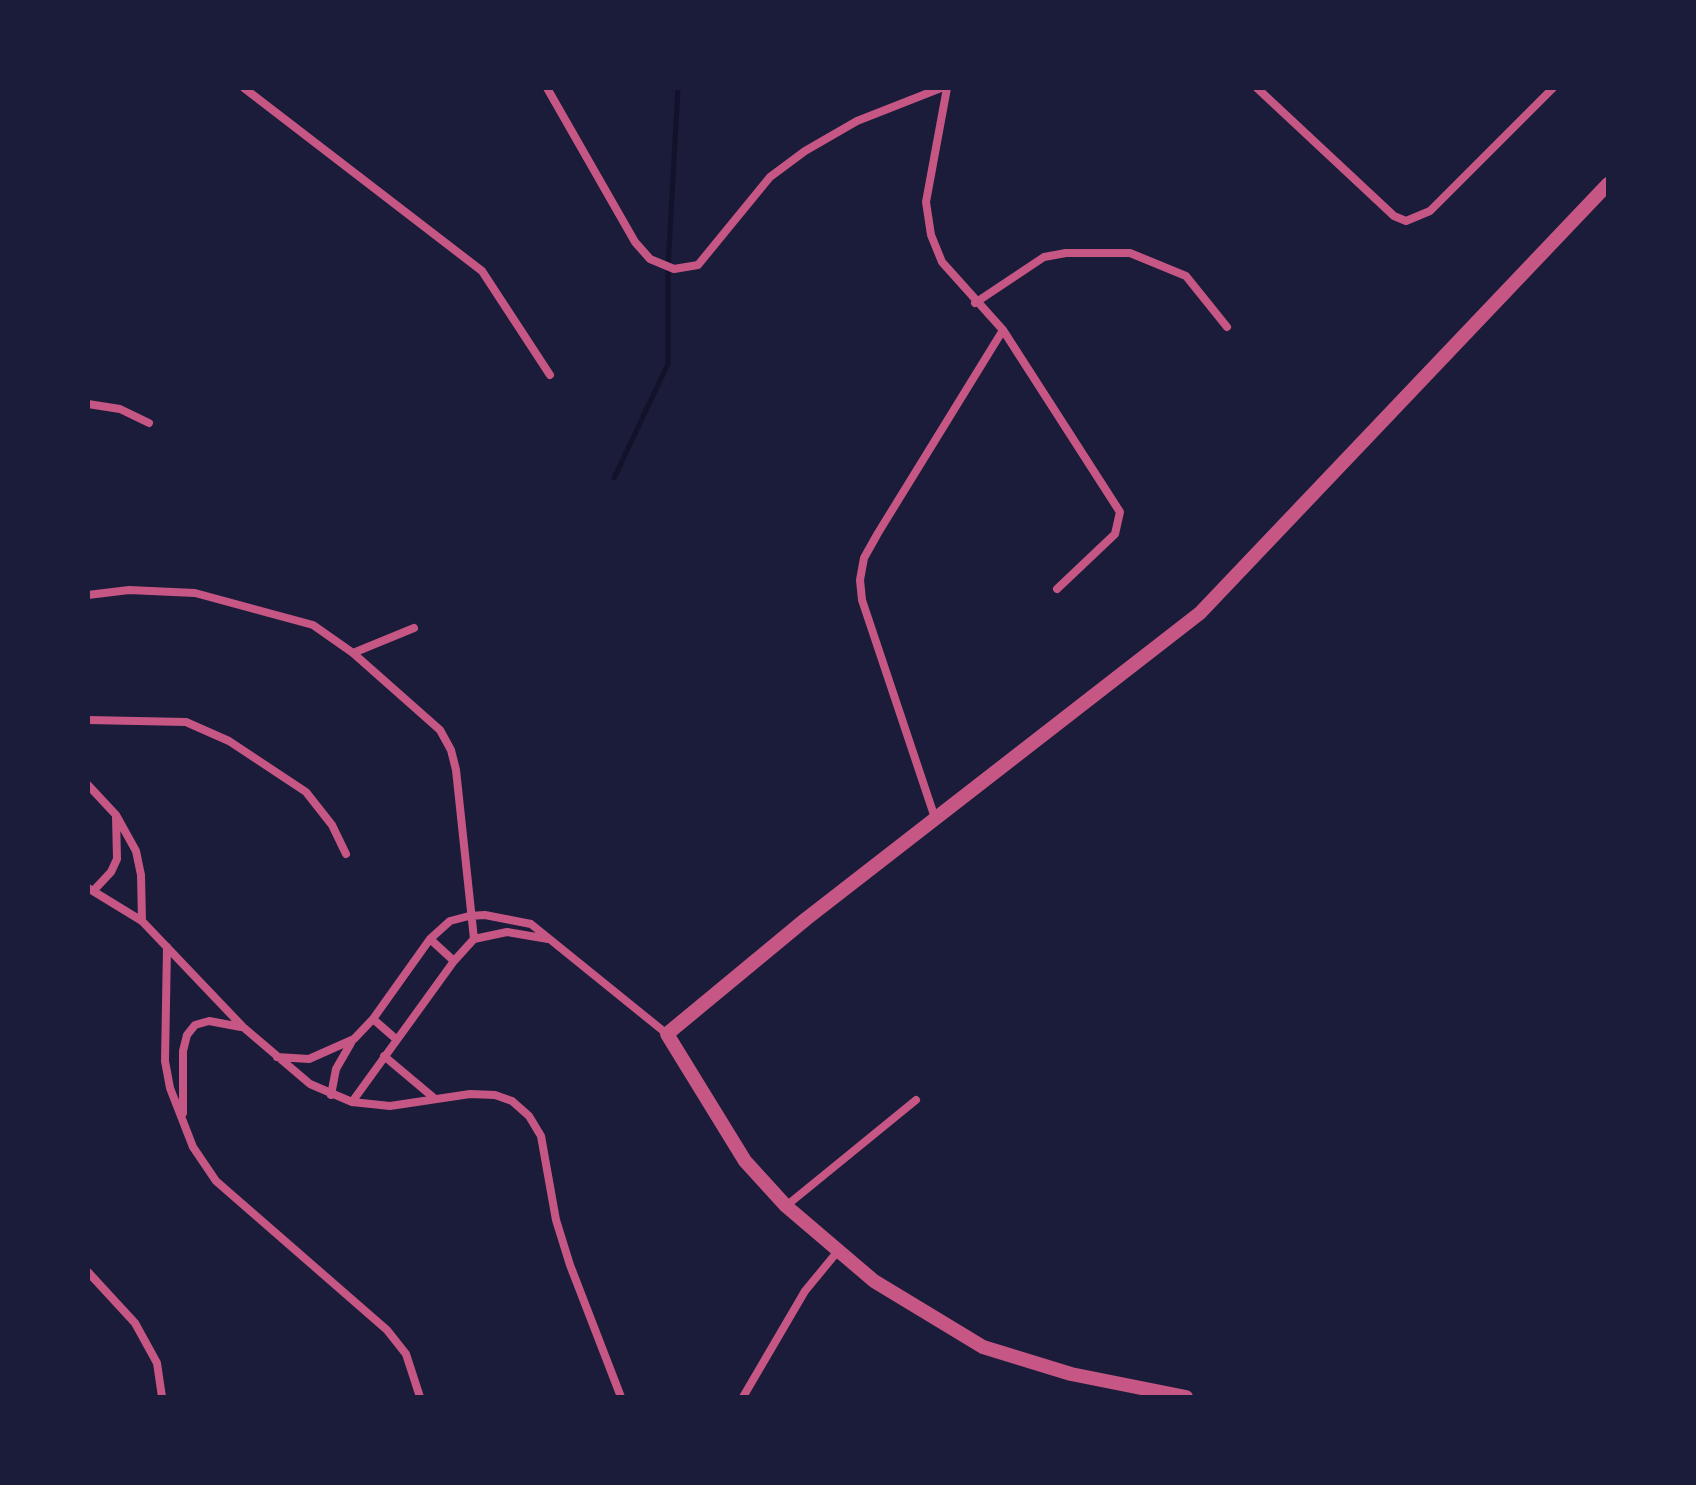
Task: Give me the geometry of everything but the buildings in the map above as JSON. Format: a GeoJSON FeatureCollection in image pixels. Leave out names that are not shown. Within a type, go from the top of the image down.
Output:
{"type":"FeatureCollection","features":[{"type":"Feature","properties":{"kind":"street"},"geometry":{"type":"LineString","coordinates":[[244,88],[482,271],[550,375]]}},
{"type":"Feature","properties":{"kind":"street"},"geometry":{"type":"LineString","coordinates":[[547,88],[635,242],[650,259],[674,269],[698,265],[770,177],[805,151],[857,121],[941,88]]}},
{"type":"Feature","properties":{"kind":"street"},"geometry":{"type":"LineString","coordinates":[[947,88],[926,202],[931,235],[942,262],[975,303],[1003,330],[1120,512],[1115,534],[1057,589]]}},
{"type":"Feature","properties":{"kind":"street"},"geometry":{"type":"LineString","coordinates":[[1257,88],[1394,216],[1406,221],[1430,211],[1553,88]]}},
{"type":"Feature","properties":{"kind":"street"},"geometry":{"type":"LineString","coordinates":[[667,1034],[935,818],[1200,613],[1608,184]]}},
{"type":"Feature","properties":{"kind":"street"},"geometry":{"type":"LineString","coordinates":[[975,303],[1044,257],[1066,253],[1130,253],[1186,276],[1227,327]]}},
{"type":"Feature","properties":{"kind":"street"},"geometry":{"type":"LineString","coordinates":[[935,818],[862,600],[860,580],[864,558],[878,533],[1003,330]]}},
{"type":"Feature","properties":{"kind":"street"},"geometry":{"type":"LineString","coordinates":[[88,404],[120,409],[149,423]]}},
{"type":"Feature","properties":{"kind":"street"},"geometry":{"type":"LineString","coordinates":[[88,595],[129,590],[195,593],[313,625],[353,653],[440,730],[451,750],[474,939]]}},
{"type":"Feature","properties":{"kind":"street"},"geometry":{"type":"LineString","coordinates":[[353,653],[414,628]]}},
{"type":"Feature","properties":{"kind":"street"},"geometry":{"type":"LineString","coordinates":[[88,720],[186,722],[229,741],[306,792],[332,825],[346,854]]}},
{"type":"Feature","properties":{"kind":"street"},"geometry":{"type":"LineString","coordinates":[[88,785],[116,815],[136,851],[141,875],[142,921]]}},
{"type":"Feature","properties":{"kind":"street"},"geometry":{"type":"LineString","coordinates":[[116,815],[117,859],[111,872],[91,888],[142,921],[243,1027],[310,1084],[352,1102],[390,1106],[435,1098],[495,1095],[512,1101],[529,1116],[541,1136],[556,1220],[570,1265],[621,1397]]}},
{"type":"Feature","properties":{"kind":"street"},"geometry":{"type":"LineString","coordinates":[[331,1095],[341,1056],[373,1019],[430,939],[450,921],[469,916],[519,920],[554,940],[667,1034],[745,1161],[786,1206],[838,1251],[899,1297],[983,1347],[1071,1374],[1186,1397]]}},
{"type":"Feature","properties":{"kind":"street"},"geometry":{"type":"LineString","coordinates":[[352,1102],[454,961],[474,939],[507,932],[554,940]]}},
{"type":"Feature","properties":{"kind":"street"},"geometry":{"type":"LineString","coordinates":[[430,939],[454,961]]}},
{"type":"Feature","properties":{"kind":"street"},"geometry":{"type":"LineString","coordinates":[[167,947],[165,1061],[170,1088],[193,1147],[216,1181],[387,1330],[406,1354],[420,1397]]}},
{"type":"Feature","properties":{"kind":"street"},"geometry":{"type":"LineString","coordinates":[[373,1019],[396,1039]]}},
{"type":"Feature","properties":{"kind":"street"},"geometry":{"type":"LineString","coordinates":[[184,1126],[181,1091],[187,1035],[195,1025],[209,1021],[243,1027]]}},
{"type":"Feature","properties":{"kind":"street"},"geometry":{"type":"LineString","coordinates":[[276,1057],[309,1059],[354,1039]]}},
{"type":"Feature","properties":{"kind":"street"},"geometry":{"type":"LineString","coordinates":[[384,1056],[435,1098]]}},
{"type":"Feature","properties":{"kind":"street"},"geometry":{"type":"LineString","coordinates":[[786,1206],[916,1100]]}},
{"type":"Feature","properties":{"kind":"street"},"geometry":{"type":"LineString","coordinates":[[743,1397],[805,1291],[838,1251]]}},
{"type":"Feature","properties":{"kind":"street"},"geometry":{"type":"LineString","coordinates":[[88,1272],[135,1323],[157,1363],[162,1397]]}},
{"type":"Feature","properties":{"kind":"waterway"},"geometry":{"type":"LineString","coordinates":[[614,478],[668,364],[668,267],[678,88]]}}]}
